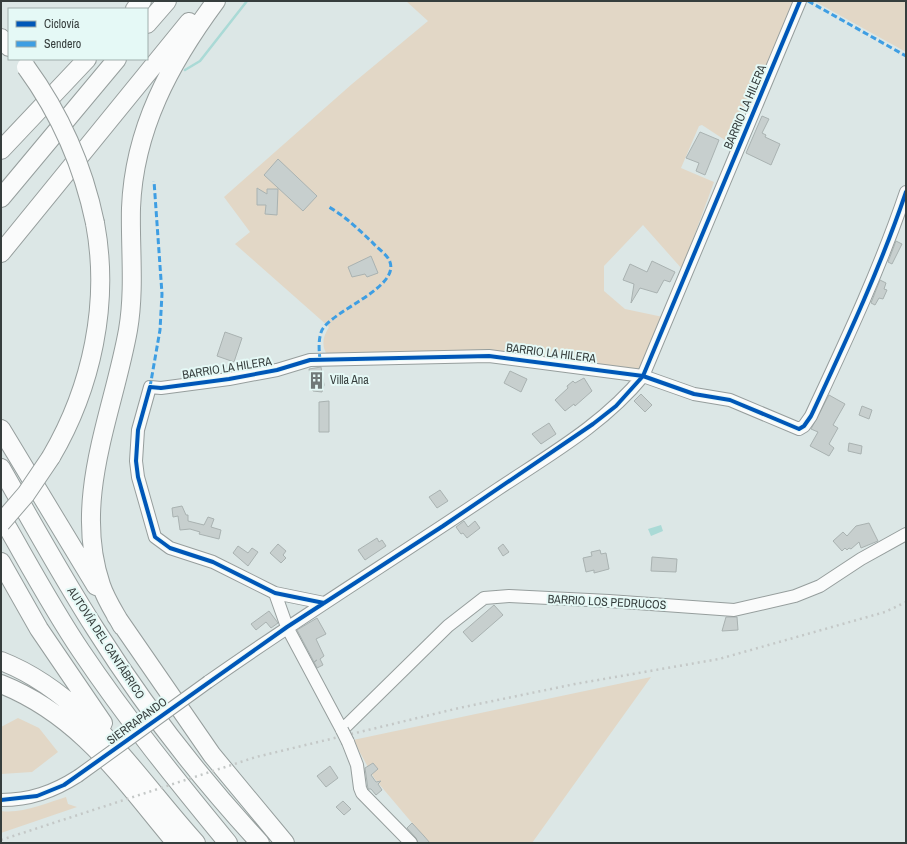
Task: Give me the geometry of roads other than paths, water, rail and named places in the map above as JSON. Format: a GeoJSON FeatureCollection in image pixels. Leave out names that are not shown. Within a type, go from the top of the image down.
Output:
{"type":"FeatureCollection","features":[{"type":"Feature","properties":{"kind":"highway"},"geometry":{"type":"LineString","coordinates":[[148,23],[167,1]]}},
{"type":"Feature","properties":{"kind":"highway"},"geometry":{"type":"LineString","coordinates":[[1,253],[207,1]]}},
{"type":"Feature","properties":{"kind":"highway"},"geometry":{"type":"LineString","coordinates":[[122,626],[107,599],[97,570],[91,525],[91,509],[97,459],[117,380],[128,328],[133,180],[145,128],[165,79],[178,56],[216,1]]}},
{"type":"Feature","properties":{"kind":"highway"},"geometry":{"type":"LineString","coordinates":[[1,38],[8,46]]}},
{"type":"Feature","properties":{"kind":"highway"},"geometry":{"type":"LineString","coordinates":[[1,150],[86,60]]}},
{"type":"Feature","properties":{"kind":"highway"},"geometry":{"type":"LineString","coordinates":[[1,198],[117,60]]}},
{"type":"Feature","properties":{"kind":"highway"},"geometry":{"type":"LineString","coordinates":[[1,523],[26,494],[51,457],[74,411],[93,347],[99,310],[99,251],[95,223],[86,182],[72,146],[51,104],[23,63]]}},
{"type":"Feature","properties":{"kind":"highway"},"geometry":{"type":"LineString","coordinates":[[1,429],[122,626],[212,754],[285,843]]}},
{"type":"Feature","properties":{"kind":"highway","name":"AUTOVÍA DEL CANTÁBRICO"},"geometry":{"type":"LineString","coordinates":[[1,468],[84,610],[140,696],[194,767],[260,843]]}},
{"type":"Feature","properties":{"kind":"highway","name":"AUTOVÍA DEL CANTÁBRICO"},"geometry":{"type":"LineString","coordinates":[[1,516],[92,668],[157,757],[228,843]]}},
{"type":"Feature","properties":{"kind":"highway"},"geometry":{"type":"LineString","coordinates":[[1,562],[39,629],[67,672],[147,786]]}},
{"type":"Feature","properties":{"kind":"highway"},"geometry":{"type":"LineString","coordinates":[[1,661],[31,676],[71,705],[109,741],[196,843]]}},
{"type":"Feature","properties":{"kind":"highway"},"geometry":{"type":"LineString","coordinates":[[1,684],[37,702],[81,734],[102,753],[176,843]]}},
{"type":"Feature","properties":{"kind":"street","name":"BARRIO LA HILERA"},"geometry":{"type":"LineString","coordinates":[[208,682],[287,627],[593,424],[616,406],[643,376],[800,1]]}},
{"type":"Feature","properties":{"kind":"street","name":"BARRIO LA HILERA"},"geometry":{"type":"LineString","coordinates":[[324,603],[276,593],[212,562],[170,548],[155,537],[152,531],[138,477],[136,461],[138,430],[150,387],[161,388],[229,379],[277,370],[310,360],[489,356],[611,370],[643,376],[694,394],[730,400],[799,429],[804,426],[811,416],[846,342],[906,192]]}},
{"type":"Feature","properties":{"kind":"street","name":"BARRIO LOS PEDRUCOS"},"geometry":{"type":"LineString","coordinates":[[342,730],[448,626],[484,598],[509,596],[556,598],[734,610],[795,596],[820,586],[861,559],[906,534]]}},
{"type":"Feature","properties":{"kind":"street"},"geometry":{"type":"LineString","coordinates":[[276,593],[287,627],[348,742],[357,765],[362,793],[411,843]]}},
{"type":"Feature","properties":{"kind":"street","name":"SIERRAPANDO"},"geometry":{"type":"LineString","coordinates":[[1,800],[37,796],[64,785],[208,682]]}},
{"type":"Feature","properties":{"kind":"water"},"geometry":{"type":"Polygon","coordinates":[[[661,525],[663,531],[651,536],[648,529],[661,525]]]}},
{"type":"Feature","properties":{"kind":"waterway"},"geometry":{"type":"LineString","coordinates":[[185,70],[200,61],[247,1]]}},
{"type":"Feature","properties":{"kind":"railway"},"geometry":{"type":"LineString","coordinates":[[1,840],[256,757],[459,708],[575,684],[719,659],[885,612],[906,602]]}},
{"type":"Feature","properties":{"kind":"place","name":"Villa Ana"},"geometry":{"type":"Point","coordinates":[317,380]}}]}
